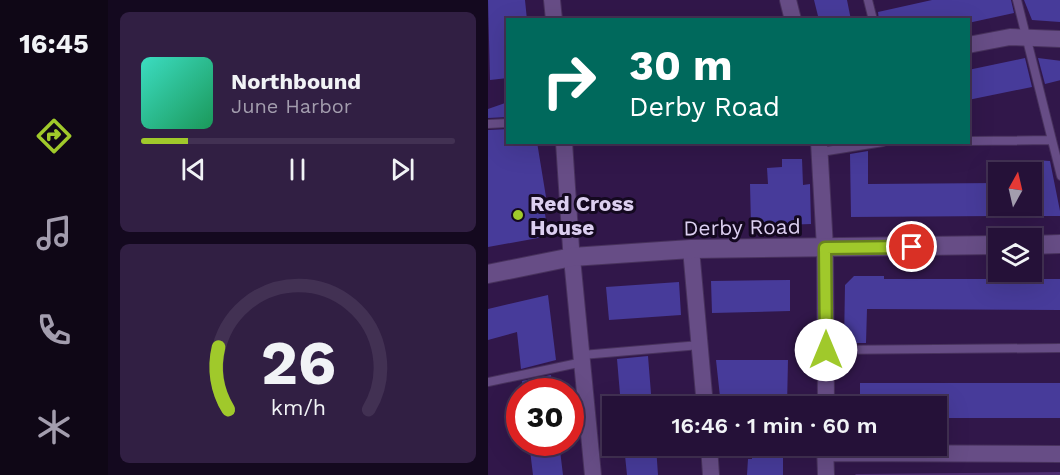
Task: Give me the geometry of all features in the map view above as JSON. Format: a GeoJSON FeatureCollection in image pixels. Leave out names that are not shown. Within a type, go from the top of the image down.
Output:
{"type":"FeatureCollection","features":[{"type":"Feature","properties":{"kind":"main road"},"geometry":{"type":"LineString","coordinates":[[1042,245],[1061,244]]}},
{"type":"Feature","properties":{"kind":"main road","name":"Derby Road"},"geometry":{"type":"LineString","coordinates":[[488,274],[572,257],[691,249],[988,245]]}},
{"type":"Feature","properties":{"kind":"street"},"geometry":{"type":"LineString","coordinates":[[552,0],[554,18]]}},
{"type":"Feature","properties":{"kind":"street"},"geometry":{"type":"LineString","coordinates":[[788,0],[792,18]]}},
{"type":"Feature","properties":{"kind":"street"},"geometry":{"type":"LineString","coordinates":[[970,45],[1026,36],[1061,39]]}},
{"type":"Feature","properties":{"kind":"street"},"geometry":{"type":"LineString","coordinates":[[564,144],[572,257],[593,475]]}},
{"type":"Feature","properties":{"kind":"street"},"geometry":{"type":"LineString","coordinates":[[820,147],[825,248],[826,396]]}},
{"type":"Feature","properties":{"kind":"street"},"geometry":{"type":"LineString","coordinates":[[691,249],[704,396]]}},
{"type":"Feature","properties":{"kind":"street"},"geometry":{"type":"LineString","coordinates":[[947,452],[1061,454]]}},
{"type":"Feature","properties":{"kind":"street"},"geometry":{"type":"LineString","coordinates":[[709,456],[711,475]]}},
{"type":"Feature","properties":{"kind":"street"},"geometry":{"type":"LineString","coordinates":[[825,456],[826,475]]}},
{"type":"Feature","properties":{"kind":"lane"},"geometry":{"type":"LineString","coordinates":[[868,0],[872,18]]}},
{"type":"Feature","properties":{"kind":"lane"},"geometry":{"type":"LineString","coordinates":[[1017,0],[1061,176]]}},
{"type":"Feature","properties":{"kind":"lane"},"geometry":{"type":"LineString","coordinates":[[488,124],[506,123]]}},
{"type":"Feature","properties":{"kind":"lane"},"geometry":{"type":"LineString","coordinates":[[970,141],[1055,146]]}},
{"type":"Feature","properties":{"kind":"lane"},"geometry":{"type":"LineString","coordinates":[[820,147],[858,144]]}},
{"type":"Feature","properties":{"kind":"lane"},"geometry":{"type":"LineString","coordinates":[[488,382],[583,359],[700,345]]}},
{"type":"Feature","properties":{"kind":"lane"},"geometry":{"type":"LineString","coordinates":[[826,350],[1061,348]]}},
{"type":"Feature","properties":{"kind":"shaded area"},"geometry":{"type":"Polygon","coordinates":[[[1061,472],[1060,475],[855,475],[856,474],[1061,472]]]}},
{"type":"Feature","properties":{"kind":"building"},"geometry":{"type":"Polygon","coordinates":[[[488,0],[525,0],[527,18],[506,18],[506,78],[490,80],[488,0]]]}},
{"type":"Feature","properties":{"kind":"building"},"geometry":{"type":"Polygon","coordinates":[[[814,0],[847,0],[851,18],[818,18],[814,0]]]}},
{"type":"Feature","properties":{"kind":"building"},"geometry":{"type":"Polygon","coordinates":[[[932,0],[1011,0],[1014,13],[970,23],[970,18],[879,18],[878,12],[932,0]]]}},
{"type":"Feature","properties":{"kind":"building"},"geometry":{"type":"Polygon","coordinates":[[[1024,0],[1061,0],[1061,22],[1032,20],[1024,0]]]}},
{"type":"Feature","properties":{"kind":"building"},"geometry":{"type":"Polygon","coordinates":[[[1025,58],[1032,87],[970,100],[970,70],[1025,58]]]}},
{"type":"Feature","properties":{"kind":"building"},"geometry":{"type":"Polygon","coordinates":[[[1038,58],[1061,61],[1061,80],[1045,84],[1038,58]]]}},
{"type":"Feature","properties":{"kind":"building"},"geometry":{"type":"Polygon","coordinates":[[[506,103],[506,117],[488,118],[488,109],[506,103]]]}},
{"type":"Feature","properties":{"kind":"building"},"geometry":{"type":"Polygon","coordinates":[[[506,129],[506,144],[537,144],[546,197],[542,198],[549,236],[488,247],[488,130],[506,129]]]}},
{"type":"Feature","properties":{"kind":"building"},"geometry":{"type":"Polygon","coordinates":[[[868,151],[868,184],[988,183],[988,216],[998,216],[851,217],[850,154],[868,151]]]}},
{"type":"Feature","properties":{"kind":"building"},"geometry":{"type":"Polygon","coordinates":[[[782,159],[802,159],[803,185],[810,184],[811,224],[751,226],[750,184],[768,184],[767,168],[782,167],[782,159]]]}},
{"type":"Feature","properties":{"kind":"building"},"geometry":{"type":"Polygon","coordinates":[[[1035,160],[1050,161],[1061,216],[1042,216],[1042,162],[1035,162],[1035,160]]]}},
{"type":"Feature","properties":{"kind":"building"},"geometry":{"type":"Polygon","coordinates":[[[854,276],[884,276],[884,279],[988,279],[988,282],[1042,282],[1042,279],[1061,279],[1061,310],[867,309],[866,343],[844,343],[845,285],[854,276]]]}},
{"type":"Feature","properties":{"kind":"building"},"geometry":{"type":"Polygon","coordinates":[[[790,280],[790,311],[712,313],[711,281],[790,280]]]}},
{"type":"Feature","properties":{"kind":"building"},"geometry":{"type":"Polygon","coordinates":[[[679,282],[681,315],[609,320],[606,287],[679,282]]]}},
{"type":"Feature","properties":{"kind":"building"},"geometry":{"type":"Polygon","coordinates":[[[548,295],[556,360],[521,369],[517,332],[488,340],[488,309],[548,295]]]}},
{"type":"Feature","properties":{"kind":"building"},"geometry":{"type":"Polygon","coordinates":[[[648,356],[651,396],[620,396],[617,359],[648,356]]]}},
{"type":"Feature","properties":{"kind":"building"},"geometry":{"type":"Polygon","coordinates":[[[716,360],[788,360],[787,396],[720,396],[716,360]]]}},
{"type":"Feature","properties":{"kind":"building"},"geometry":{"type":"Polygon","coordinates":[[[860,383],[1061,383],[1061,418],[947,418],[947,396],[860,396],[860,383]]]}},
{"type":"Feature","properties":{"kind":"building"},"geometry":{"type":"Polygon","coordinates":[[[531,456],[561,456],[563,475],[533,475],[531,456]]]}},
{"type":"Feature","properties":{"kind":"building"},"geometry":{"type":"Polygon","coordinates":[[[625,456],[657,456],[658,475],[627,475],[625,456]]]}},
{"type":"Feature","properties":{"kind":"building"},"geometry":{"type":"Polygon","coordinates":[[[752,456],[783,456],[783,475],[747,475],[748,459],[752,459],[752,456]]]}},
{"type":"Feature","properties":{"kind":"place","name":"Red Cross House"},"geometry":{"type":"Point","coordinates":[518,215]}},
{"type":"Feature","properties":{"kind":"route"},"geometry":{"type":"LineString","coordinates":[[826,350],[825,248],[912,247]]}}]}
